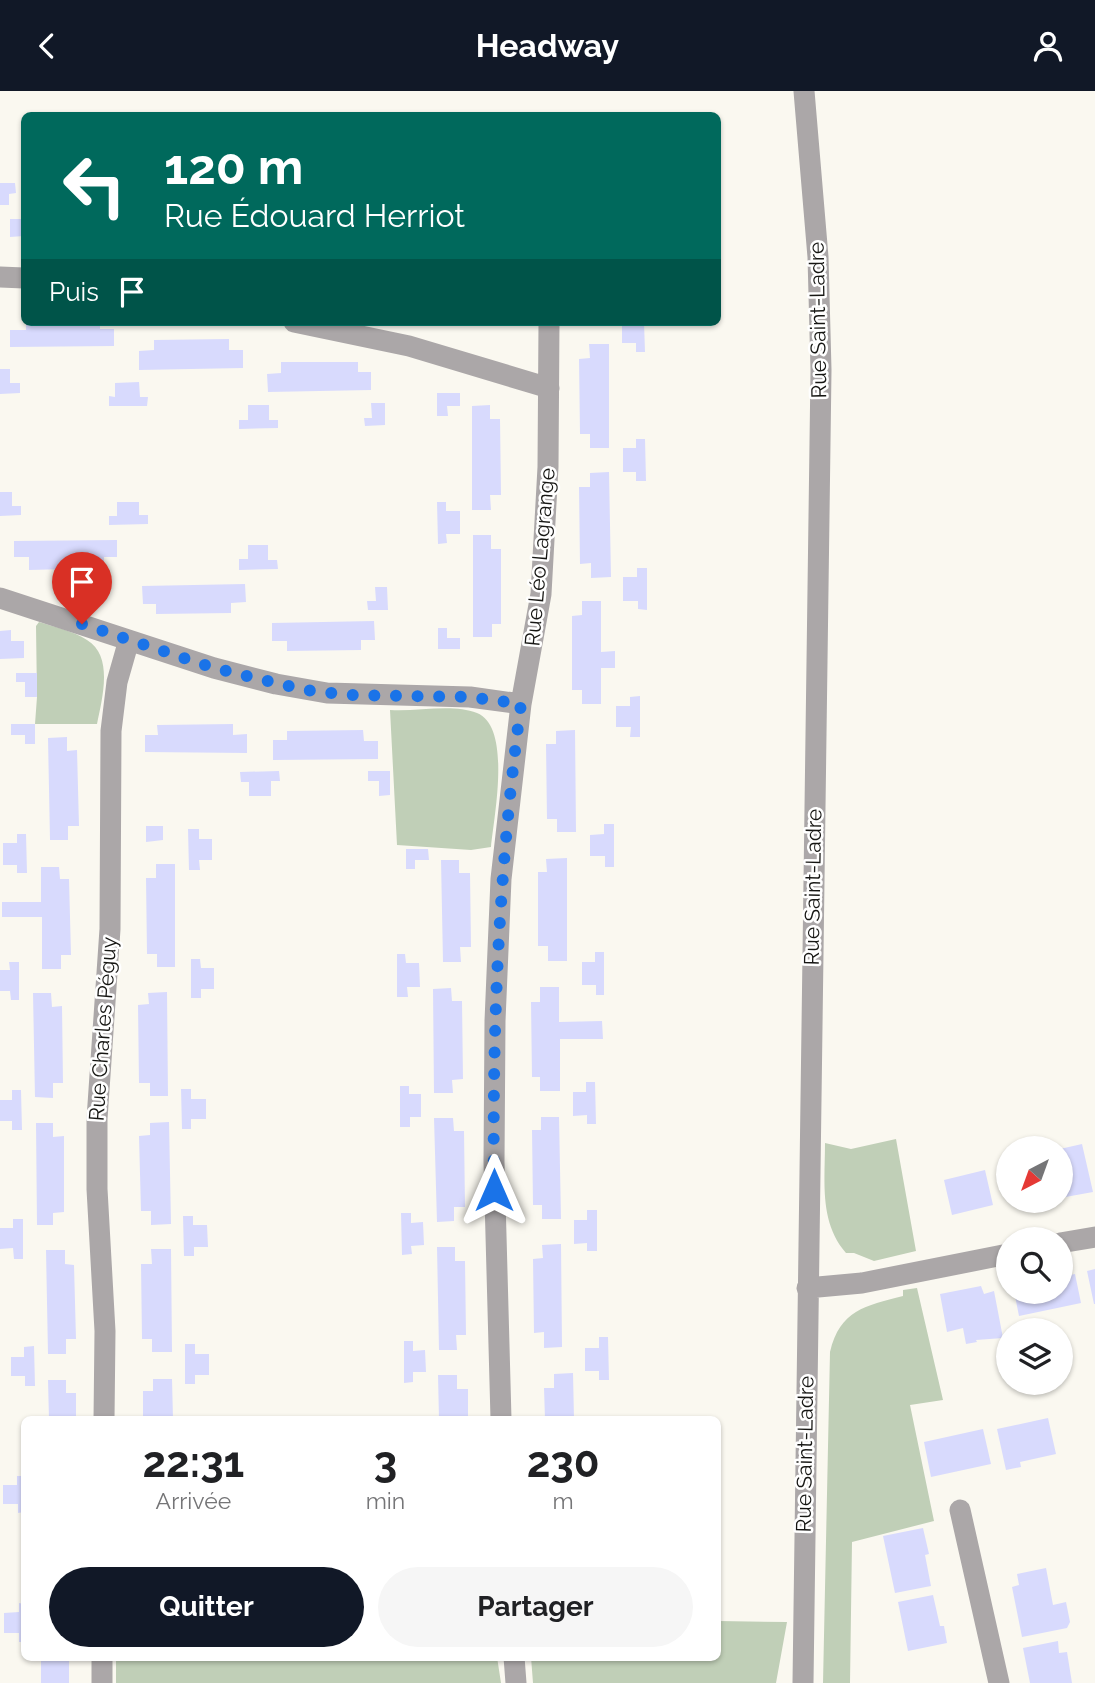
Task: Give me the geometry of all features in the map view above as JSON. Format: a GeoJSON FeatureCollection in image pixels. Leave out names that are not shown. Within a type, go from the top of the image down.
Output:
{"type":"FeatureCollection","features":[{"type":"Feature","properties":{"kind":"street","name":"Rue Saint-Ladre"},"geometry":{"type":"LineString","coordinates":[[803,1683],[821,357],[818,257],[804,91]]}},
{"type":"Feature","properties":{"kind":"street"},"geometry":{"type":"LineString","coordinates":[[0,277],[21,278]]}},
{"type":"Feature","properties":{"kind":"street"},"geometry":{"type":"LineString","coordinates":[[312,326],[409,347],[549,388]]}},
{"type":"Feature","properties":{"kind":"street","name":"Rue Léo Lagrange"},"geometry":{"type":"LineString","coordinates":[[501,1416],[494,1190],[495,1021],[503,855],[521,704],[541,594],[548,467],[549,326]]}},
{"type":"Feature","properties":{"kind":"street"},"geometry":{"type":"LineString","coordinates":[[0,598],[214,668],[305,690],[350,695],[470,697],[521,704]]}},
{"type":"Feature","properties":{"kind":"street","name":"Rue Charles Péguy"},"geometry":{"type":"LineString","coordinates":[[104,1416],[105,1331],[97,1189],[97,1119],[110,929],[111,717],[117,682],[129,640]]}},
{"type":"Feature","properties":{"kind":"street"},"geometry":{"type":"LineString","coordinates":[[1073,1241],[1095,1237]]}},
{"type":"Feature","properties":{"kind":"street"},"geometry":{"type":"LineString","coordinates":[[807,1288],[862,1283],[996,1256]]}},
{"type":"Feature","properties":{"kind":"street"},"geometry":{"type":"LineString","coordinates":[[960,1510],[999,1683]]}},
{"type":"Feature","properties":{"kind":"street"},"geometry":{"type":"LineString","coordinates":[[102,1661],[102,1683]]}},
{"type":"Feature","properties":{"kind":"street"},"geometry":{"type":"LineString","coordinates":[[514,1661],[516,1683]]}},
{"type":"Feature","properties":{"kind":"green space"},"geometry":{"type":"Polygon","coordinates":[[[39,622],[82,637],[95,647],[101,656],[104,679],[97,724],[35,724],[36,626],[39,622]]]}},
{"type":"Feature","properties":{"kind":"green space"},"geometry":{"type":"Polygon","coordinates":[[[390,710],[467,710],[477,713],[488,722],[498,753],[497,795],[491,847],[471,850],[397,845],[390,710]]]}},
{"type":"Feature","properties":{"kind":"green space"},"geometry":{"type":"Polygon","coordinates":[[[896,1139],[916,1251],[874,1261],[854,1253],[846,1253],[837,1241],[827,1215],[825,1143],[851,1149],[896,1139]]]}},
{"type":"Feature","properties":{"kind":"green space"},"geometry":{"type":"Polygon","coordinates":[[[917,1288],[943,1400],[910,1405],[934,1521],[852,1542],[850,1683],[823,1683],[830,1352],[834,1338],[847,1318],[866,1307],[903,1296],[903,1290],[917,1288]]]}},
{"type":"Feature","properties":{"kind":"green space"},"geometry":{"type":"Polygon","coordinates":[[[721,1621],[787,1622],[776,1683],[533,1683],[531,1661],[721,1661],[721,1621]]]}},
{"type":"Feature","properties":{"kind":"green space"},"geometry":{"type":"Polygon","coordinates":[[[116,1661],[498,1661],[501,1683],[116,1683],[116,1661]]]}},
{"type":"Feature","properties":{"kind":"building"},"geometry":{"type":"Polygon","coordinates":[[[0,183],[15,183],[16,193],[9,194],[9,205],[0,205],[0,183]]]}},
{"type":"Feature","properties":{"kind":"building"},"geometry":{"type":"Polygon","coordinates":[[[10,219],[21,219],[21,236],[10,237],[10,219]]]}},
{"type":"Feature","properties":{"kind":"building"},"geometry":{"type":"Polygon","coordinates":[[[26,326],[100,326],[100,329],[114,329],[114,346],[10,347],[10,330],[26,330],[26,326]]]}},
{"type":"Feature","properties":{"kind":"building"},"geometry":{"type":"Polygon","coordinates":[[[622,326],[644,326],[645,352],[636,352],[636,343],[622,343],[622,326]]]}},
{"type":"Feature","properties":{"kind":"building"},"geometry":{"type":"Polygon","coordinates":[[[229,339],[229,350],[243,350],[243,368],[139,370],[139,351],[154,350],[154,340],[229,339]]]}},
{"type":"Feature","properties":{"kind":"building"},"geometry":{"type":"Polygon","coordinates":[[[589,344],[609,344],[609,448],[590,448],[590,434],[580,434],[579,359],[590,358],[589,344]]]}},
{"type":"Feature","properties":{"kind":"building"},"geometry":{"type":"Polygon","coordinates":[[[281,362],[358,362],[358,372],[371,372],[371,390],[268,392],[267,374],[281,373],[281,362]]]}},
{"type":"Feature","properties":{"kind":"building"},"geometry":{"type":"Polygon","coordinates":[[[0,369],[10,369],[10,383],[20,383],[20,393],[0,394],[0,369]]]}},
{"type":"Feature","properties":{"kind":"building"},"geometry":{"type":"Polygon","coordinates":[[[139,382],[140,397],[148,397],[147,406],[109,406],[109,396],[115,397],[115,383],[139,382]]]}},
{"type":"Feature","properties":{"kind":"building"},"geometry":{"type":"Polygon","coordinates":[[[437,393],[460,393],[460,406],[447,406],[448,416],[437,416],[437,393]]]}},
{"type":"Feature","properties":{"kind":"building"},"geometry":{"type":"Polygon","coordinates":[[[371,403],[385,403],[385,425],[365,426],[364,418],[372,418],[371,403]]]}},
{"type":"Feature","properties":{"kind":"building"},"geometry":{"type":"Polygon","coordinates":[[[248,405],[269,405],[269,420],[278,420],[278,428],[239,429],[239,420],[248,420],[248,405]]]}},
{"type":"Feature","properties":{"kind":"building"},"geometry":{"type":"Polygon","coordinates":[[[490,405],[490,419],[500,419],[501,495],[490,495],[491,510],[472,510],[472,406],[490,405]]]}},
{"type":"Feature","properties":{"kind":"building"},"geometry":{"type":"Polygon","coordinates":[[[636,439],[645,439],[646,481],[636,481],[636,472],[623,472],[623,448],[636,448],[636,439]]]}},
{"type":"Feature","properties":{"kind":"building"},"geometry":{"type":"Polygon","coordinates":[[[609,472],[611,577],[591,578],[591,563],[580,564],[579,487],[590,487],[590,473],[609,472]]]}},
{"type":"Feature","properties":{"kind":"building"},"geometry":{"type":"Polygon","coordinates":[[[0,492],[12,492],[12,506],[21,506],[21,515],[0,516],[0,492]]]}},
{"type":"Feature","properties":{"kind":"building"},"geometry":{"type":"Polygon","coordinates":[[[117,502],[139,502],[139,515],[148,515],[148,524],[109,525],[109,516],[117,516],[117,502]]]}},
{"type":"Feature","properties":{"kind":"building"},"geometry":{"type":"Polygon","coordinates":[[[437,502],[446,502],[446,511],[460,511],[460,534],[446,534],[447,543],[438,544],[437,502]]]}},
{"type":"Feature","properties":{"kind":"building"},"geometry":{"type":"Polygon","coordinates":[[[473,535],[491,535],[491,549],[501,549],[501,624],[492,624],[492,637],[473,637],[473,535]]]}},
{"type":"Feature","properties":{"kind":"building"},"geometry":{"type":"Polygon","coordinates":[[[117,540],[117,557],[104,557],[104,568],[29,570],[29,557],[14,557],[14,541],[117,540]]]}},
{"type":"Feature","properties":{"kind":"building"},"geometry":{"type":"Polygon","coordinates":[[[248,545],[268,545],[268,560],[277,560],[278,569],[239,570],[239,559],[248,559],[248,545]]]}},
{"type":"Feature","properties":{"kind":"building"},"geometry":{"type":"Polygon","coordinates":[[[637,568],[647,568],[647,610],[638,609],[638,601],[623,601],[623,577],[637,577],[637,568]]]}},
{"type":"Feature","properties":{"kind":"building"},"geometry":{"type":"Polygon","coordinates":[[[245,584],[246,602],[231,603],[231,613],[156,614],[156,604],[143,604],[142,586],[245,584]]]}},
{"type":"Feature","properties":{"kind":"building"},"geometry":{"type":"Polygon","coordinates":[[[375,587],[387,587],[388,610],[368,610],[367,601],[376,601],[375,587]]]}},
{"type":"Feature","properties":{"kind":"building"},"geometry":{"type":"Polygon","coordinates":[[[582,601],[601,601],[601,652],[615,651],[615,668],[601,668],[601,704],[582,704],[582,690],[572,690],[572,616],[582,615],[582,601]]]}},
{"type":"Feature","properties":{"kind":"building"},"geometry":{"type":"Polygon","coordinates":[[[374,621],[375,640],[361,640],[361,650],[287,651],[287,641],[272,641],[272,623],[374,621]]]}},
{"type":"Feature","properties":{"kind":"building"},"geometry":{"type":"Polygon","coordinates":[[[438,628],[447,628],[447,638],[460,638],[460,649],[438,649],[438,628]]]}},
{"type":"Feature","properties":{"kind":"building"},"geometry":{"type":"Polygon","coordinates":[[[11,630],[11,641],[24,641],[24,658],[0,659],[0,631],[11,630]]]}},
{"type":"Feature","properties":{"kind":"building"},"geometry":{"type":"Polygon","coordinates":[[[16,673],[37,673],[37,697],[25,697],[25,682],[16,682],[16,673]]]}},
{"type":"Feature","properties":{"kind":"building"},"geometry":{"type":"Polygon","coordinates":[[[640,696],[640,737],[630,737],[631,727],[616,727],[616,706],[630,706],[630,697],[640,696]]]}},
{"type":"Feature","properties":{"kind":"building"},"geometry":{"type":"Polygon","coordinates":[[[11,724],[35,724],[35,744],[25,744],[25,735],[11,735],[11,724]]]}},
{"type":"Feature","properties":{"kind":"building"},"geometry":{"type":"Polygon","coordinates":[[[233,724],[233,735],[247,734],[247,753],[145,752],[145,735],[158,735],[157,725],[233,724]]]}},
{"type":"Feature","properties":{"kind":"building"},"geometry":{"type":"Polygon","coordinates":[[[363,730],[364,741],[378,741],[378,759],[273,760],[273,740],[287,740],[287,731],[363,730]]]}},
{"type":"Feature","properties":{"kind":"building"},"geometry":{"type":"Polygon","coordinates":[[[575,730],[576,832],[557,832],[557,819],[547,819],[546,744],[556,744],[556,731],[575,730]]]}},
{"type":"Feature","properties":{"kind":"building"},"geometry":{"type":"Polygon","coordinates":[[[67,737],[67,751],[77,750],[79,826],[68,826],[68,840],[50,840],[48,738],[67,737]]]}},
{"type":"Feature","properties":{"kind":"building"},"geometry":{"type":"Polygon","coordinates":[[[279,771],[280,781],[271,781],[271,796],[249,796],[249,782],[241,782],[240,772],[279,771]]]}},
{"type":"Feature","properties":{"kind":"building"},"geometry":{"type":"Polygon","coordinates":[[[368,771],[390,771],[390,795],[379,796],[379,781],[368,781],[368,771]]]}},
{"type":"Feature","properties":{"kind":"building"},"geometry":{"type":"Polygon","coordinates":[[[604,824],[614,824],[614,867],[605,867],[605,856],[590,856],[590,835],[604,834],[604,824]]]}},
{"type":"Feature","properties":{"kind":"building"},"geometry":{"type":"Polygon","coordinates":[[[146,826],[163,826],[163,840],[146,842],[146,826]]]}},
{"type":"Feature","properties":{"kind":"building"},"geometry":{"type":"Polygon","coordinates":[[[188,829],[199,829],[199,839],[212,839],[212,860],[199,860],[200,870],[189,870],[188,829]]]}},
{"type":"Feature","properties":{"kind":"building"},"geometry":{"type":"Polygon","coordinates":[[[17,834],[26,834],[27,873],[17,873],[17,865],[3,865],[3,843],[17,843],[17,834]]]}},
{"type":"Feature","properties":{"kind":"building"},"geometry":{"type":"Polygon","coordinates":[[[406,849],[428,849],[429,860],[415,860],[415,869],[406,869],[406,849]]]}},
{"type":"Feature","properties":{"kind":"building"},"geometry":{"type":"Polygon","coordinates":[[[567,858],[567,961],[548,961],[548,946],[538,946],[538,872],[547,872],[546,859],[567,858]]]}},
{"type":"Feature","properties":{"kind":"building"},"geometry":{"type":"Polygon","coordinates":[[[441,860],[459,860],[459,873],[470,873],[471,947],[460,947],[461,962],[443,962],[441,860]]]}},
{"type":"Feature","properties":{"kind":"building"},"geometry":{"type":"Polygon","coordinates":[[[156,864],[175,864],[175,967],[157,967],[157,954],[147,954],[146,878],[156,878],[156,864]]]}},
{"type":"Feature","properties":{"kind":"building"},"geometry":{"type":"Polygon","coordinates":[[[41,867],[59,867],[60,879],[69,879],[71,955],[61,955],[61,969],[42,969],[42,917],[2,917],[2,902],[41,902],[41,867]]]}},
{"type":"Feature","properties":{"kind":"building"},"geometry":{"type":"Polygon","coordinates":[[[595,952],[604,952],[604,995],[596,995],[596,985],[582,985],[582,962],[595,962],[595,952]]]}},
{"type":"Feature","properties":{"kind":"building"},"geometry":{"type":"Polygon","coordinates":[[[397,954],[405,954],[406,963],[419,963],[420,987],[407,987],[408,997],[397,997],[397,954]]]}},
{"type":"Feature","properties":{"kind":"building"},"geometry":{"type":"Polygon","coordinates":[[[191,959],[200,959],[201,968],[214,968],[214,989],[201,989],[201,998],[191,998],[191,959]]]}},
{"type":"Feature","properties":{"kind":"building"},"geometry":{"type":"Polygon","coordinates":[[[9,962],[19,962],[19,1000],[11,1000],[10,991],[0,991],[0,970],[10,970],[9,962]]]}},
{"type":"Feature","properties":{"kind":"building"},"geometry":{"type":"Polygon","coordinates":[[[540,987],[559,987],[559,1022],[602,1021],[603,1039],[560,1039],[560,1091],[540,1091],[540,1077],[532,1077],[531,1002],[540,1002],[540,987]]]}},
{"type":"Feature","properties":{"kind":"building"},"geometry":{"type":"Polygon","coordinates":[[[451,988],[452,1001],[462,1001],[463,1079],[452,1080],[453,1093],[434,1093],[433,989],[451,988]]]}},
{"type":"Feature","properties":{"kind":"building"},"geometry":{"type":"Polygon","coordinates":[[[167,992],[168,1096],[150,1096],[150,1083],[139,1083],[138,1005],[149,1004],[148,993],[167,992]]]}},
{"type":"Feature","properties":{"kind":"building"},"geometry":{"type":"Polygon","coordinates":[[[33,993],[51,993],[52,1007],[62,1006],[63,1083],[53,1083],[53,1098],[35,1097],[33,993]]]}},
{"type":"Feature","properties":{"kind":"building"},"geometry":{"type":"Polygon","coordinates":[[[586,1082],[595,1082],[596,1124],[587,1124],[587,1115],[573,1116],[573,1092],[586,1092],[586,1082]]]}},
{"type":"Feature","properties":{"kind":"building"},"geometry":{"type":"Polygon","coordinates":[[[400,1086],[409,1086],[409,1094],[421,1094],[421,1117],[410,1117],[410,1127],[400,1127],[400,1086]]]}},
{"type":"Feature","properties":{"kind":"building"},"geometry":{"type":"Polygon","coordinates":[[[181,1089],[191,1089],[191,1099],[206,1099],[206,1119],[191,1119],[191,1129],[182,1129],[181,1089]]]}},
{"type":"Feature","properties":{"kind":"building"},"geometry":{"type":"Polygon","coordinates":[[[12,1090],[21,1090],[22,1130],[12,1130],[12,1121],[0,1121],[0,1100],[12,1100],[12,1090]]]}},
{"type":"Feature","properties":{"kind":"building"},"geometry":{"type":"Polygon","coordinates":[[[541,1117],[559,1117],[561,1219],[542,1219],[542,1205],[533,1205],[532,1130],[541,1130],[541,1117]]]}},
{"type":"Feature","properties":{"kind":"building"},"geometry":{"type":"Polygon","coordinates":[[[434,1118],[453,1118],[454,1131],[464,1131],[465,1207],[454,1207],[454,1221],[437,1222],[434,1118]]]}},
{"type":"Feature","properties":{"kind":"building"},"geometry":{"type":"Polygon","coordinates":[[[169,1122],[171,1224],[151,1225],[151,1211],[141,1211],[139,1136],[150,1135],[150,1123],[169,1122]]]}},
{"type":"Feature","properties":{"kind":"building"},"geometry":{"type":"Polygon","coordinates":[[[36,1123],[53,1123],[53,1137],[64,1136],[64,1212],[53,1213],[53,1225],[37,1225],[36,1123]]]}},
{"type":"Feature","properties":{"kind":"building"},"geometry":{"type":"Polygon","coordinates":[[[1082,1144],[1093,1192],[1073,1196],[1073,1146],[1082,1144]]]}},
{"type":"Feature","properties":{"kind":"building"},"geometry":{"type":"Polygon","coordinates":[[[985,1170],[993,1205],[952,1215],[944,1180],[985,1170]]]}},
{"type":"Feature","properties":{"kind":"building"},"geometry":{"type":"Polygon","coordinates":[[[587,1210],[597,1210],[597,1251],[587,1251],[587,1243],[574,1244],[574,1220],[587,1220],[587,1210]]]}},
{"type":"Feature","properties":{"kind":"building"},"geometry":{"type":"Polygon","coordinates":[[[401,1213],[411,1213],[411,1223],[423,1222],[424,1245],[411,1246],[412,1254],[402,1255],[401,1213]]]}},
{"type":"Feature","properties":{"kind":"building"},"geometry":{"type":"Polygon","coordinates":[[[183,1216],[193,1216],[193,1225],[207,1225],[208,1247],[194,1247],[194,1256],[184,1256],[183,1216]]]}},
{"type":"Feature","properties":{"kind":"building"},"geometry":{"type":"Polygon","coordinates":[[[13,1219],[23,1219],[23,1259],[14,1259],[13,1248],[0,1249],[0,1228],[13,1228],[13,1219]]]}},
{"type":"Feature","properties":{"kind":"building"},"geometry":{"type":"Polygon","coordinates":[[[561,1244],[562,1347],[544,1348],[544,1332],[534,1333],[533,1259],[543,1258],[542,1245],[561,1244]]]}},
{"type":"Feature","properties":{"kind":"building"},"geometry":{"type":"Polygon","coordinates":[[[437,1247],[455,1247],[455,1261],[465,1261],[466,1335],[456,1335],[457,1350],[439,1350],[437,1247]]]}},
{"type":"Feature","properties":{"kind":"building"},"geometry":{"type":"Polygon","coordinates":[[[151,1249],[171,1249],[172,1352],[152,1352],[152,1339],[142,1339],[141,1264],[152,1264],[151,1249]]]}},
{"type":"Feature","properties":{"kind":"building"},"geometry":{"type":"Polygon","coordinates":[[[46,1250],[65,1250],[65,1264],[74,1265],[76,1339],[66,1339],[66,1354],[48,1354],[46,1250]]]}},
{"type":"Feature","properties":{"kind":"building"},"geometry":{"type":"Polygon","coordinates":[[[1095,1269],[1095,1304],[1094,1304],[1087,1271],[1095,1269]]]}},
{"type":"Feature","properties":{"kind":"building"},"geometry":{"type":"Polygon","coordinates":[[[1075,1274],[1081,1303],[1019,1316],[1017,1304],[1073,1304],[1075,1274]]]}},
{"type":"Feature","properties":{"kind":"building"},"geometry":{"type":"Polygon","coordinates":[[[981,1286],[984,1294],[994,1291],[999,1318],[996,1318],[996,1339],[976,1340],[977,1342],[966,1344],[963,1328],[947,1332],[940,1294],[981,1286]]]}},
{"type":"Feature","properties":{"kind":"building"},"geometry":{"type":"Polygon","coordinates":[[[599,1337],[608,1337],[609,1380],[599,1380],[599,1371],[585,1371],[585,1348],[599,1348],[599,1337]]]}},
{"type":"Feature","properties":{"kind":"building"},"geometry":{"type":"Polygon","coordinates":[[[404,1341],[413,1341],[413,1351],[425,1350],[426,1372],[413,1372],[413,1382],[404,1383],[404,1341]]]}},
{"type":"Feature","properties":{"kind":"building"},"geometry":{"type":"Polygon","coordinates":[[[185,1344],[195,1344],[195,1354],[209,1354],[209,1375],[195,1375],[195,1384],[185,1384],[185,1344]]]}},
{"type":"Feature","properties":{"kind":"building"},"geometry":{"type":"Polygon","coordinates":[[[34,1346],[35,1386],[25,1386],[25,1376],[11,1376],[11,1357],[24,1357],[24,1347],[34,1346]]]}},
{"type":"Feature","properties":{"kind":"building"},"geometry":{"type":"Polygon","coordinates":[[[573,1373],[574,1416],[545,1416],[544,1388],[554,1388],[554,1374],[573,1373]]]}},
{"type":"Feature","properties":{"kind":"building"},"geometry":{"type":"Polygon","coordinates":[[[438,1375],[457,1375],[457,1389],[468,1389],[468,1416],[439,1416],[438,1375]]]}},
{"type":"Feature","properties":{"kind":"building"},"geometry":{"type":"Polygon","coordinates":[[[153,1379],[172,1379],[173,1416],[143,1416],[143,1391],[153,1391],[153,1379]]]}},
{"type":"Feature","properties":{"kind":"building"},"geometry":{"type":"Polygon","coordinates":[[[48,1380],[66,1380],[66,1393],[76,1393],[76,1416],[49,1416],[48,1380]]]}},
{"type":"Feature","properties":{"kind":"building"},"geometry":{"type":"Polygon","coordinates":[[[1048,1418],[1056,1454],[1020,1462],[1021,1467],[1006,1470],[997,1429],[1048,1418]]]}},
{"type":"Feature","properties":{"kind":"building"},"geometry":{"type":"Polygon","coordinates":[[[983,1429],[991,1464],[931,1477],[924,1442],[983,1429]]]}},
{"type":"Feature","properties":{"kind":"building"},"geometry":{"type":"Polygon","coordinates":[[[17,1476],[21,1476],[21,1512],[18,1513],[18,1504],[3,1504],[3,1485],[17,1485],[17,1476]]]}},
{"type":"Feature","properties":{"kind":"building"},"geometry":{"type":"Polygon","coordinates":[[[923,1528],[929,1554],[925,1555],[931,1586],[895,1593],[883,1536],[923,1528]]]}},
{"type":"Feature","properties":{"kind":"building"},"geometry":{"type":"Polygon","coordinates":[[[1046,1568],[1053,1605],[1066,1602],[1070,1622],[1067,1628],[1022,1637],[1012,1587],[1019,1585],[1017,1574],[1046,1568]]]}},
{"type":"Feature","properties":{"kind":"building"},"geometry":{"type":"Polygon","coordinates":[[[933,1595],[947,1643],[908,1651],[898,1602],[933,1595]]]}},
{"type":"Feature","properties":{"kind":"building"},"geometry":{"type":"Polygon","coordinates":[[[19,1603],[21,1642],[19,1633],[4,1633],[4,1613],[19,1612],[19,1603]]]}},
{"type":"Feature","properties":{"kind":"building"},"geometry":{"type":"Polygon","coordinates":[[[1058,1641],[1059,1653],[1067,1652],[1072,1683],[1030,1683],[1023,1648],[1058,1641]]]}},
{"type":"Feature","properties":{"kind":"building"},"geometry":{"type":"Polygon","coordinates":[[[41,1661],[69,1661],[69,1683],[41,1683],[41,1661]]]}},
{"type":"Feature","properties":{"kind":"route"},"geometry":{"type":"LineString","coordinates":[[82,624],[214,668],[305,690],[350,695],[470,697],[521,704],[501,879],[495,1021],[494,1190]]}}]}
